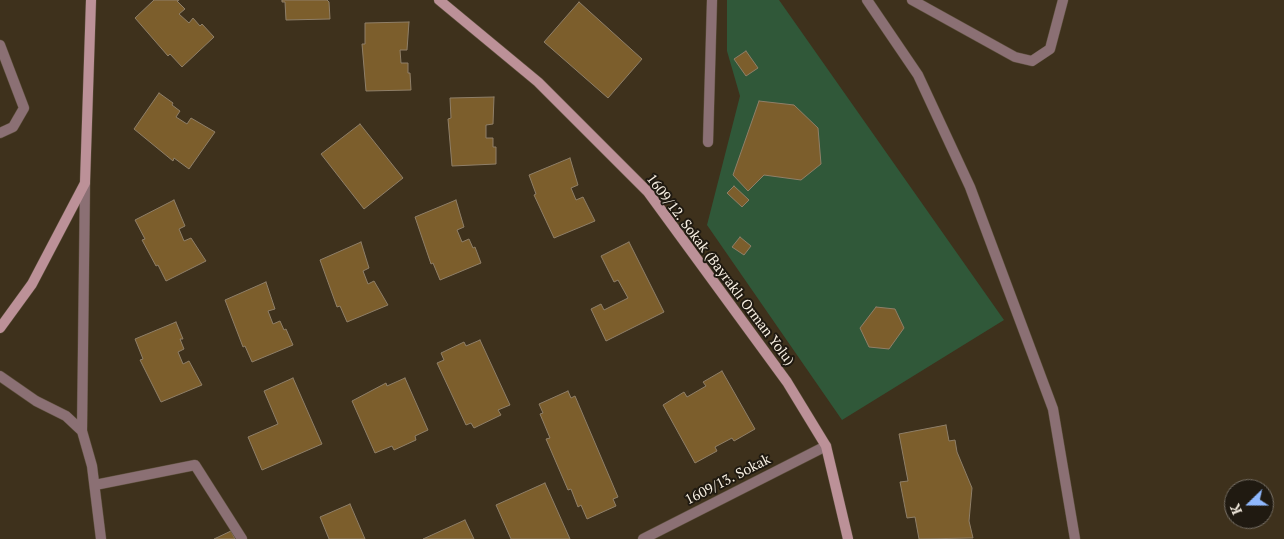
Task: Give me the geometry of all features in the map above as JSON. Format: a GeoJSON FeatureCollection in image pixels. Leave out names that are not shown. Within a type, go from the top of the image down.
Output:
{"type":"FeatureCollection","features":[{"type":"Feature","properties":{"kind":"main road"},"geometry":{"type":"LineString","coordinates":[[0,328],[32,284],[85,183],[91,0]]}},
{"type":"Feature","properties":{"kind":"main road","name":"1609/12. Sokak (Bayraklı Orman Yolu)"},"geometry":{"type":"LineString","coordinates":[[438,0],[538,82],[648,192],[787,382],[826,446],[848,539]]}},
{"type":"Feature","properties":{"kind":"street"},"geometry":{"type":"LineString","coordinates":[[708,142],[712,0]]}},
{"type":"Feature","properties":{"kind":"street"},"geometry":{"type":"LineString","coordinates":[[867,0],[918,75],[970,187],[987,231],[1053,409],[1075,539]]}},
{"type":"Feature","properties":{"kind":"street"},"geometry":{"type":"LineString","coordinates":[[912,0],[1015,57],[1032,61],[1050,49],[1063,0]]}},
{"type":"Feature","properties":{"kind":"street"},"geometry":{"type":"LineString","coordinates":[[0,45],[24,108],[13,127],[0,133]]}},
{"type":"Feature","properties":{"kind":"street"},"geometry":{"type":"LineString","coordinates":[[85,183],[82,430],[92,466],[102,539]]}},
{"type":"Feature","properties":{"kind":"street"},"geometry":{"type":"LineString","coordinates":[[0,376],[36,402],[66,416],[82,430]]}},
{"type":"Feature","properties":{"kind":"street","name":"1609/13. Sokak"},"geometry":{"type":"LineString","coordinates":[[643,539],[826,446]]}},
{"type":"Feature","properties":{"kind":"street"},"geometry":{"type":"LineString","coordinates":[[95,485],[195,465],[242,539]]}},
{"type":"Feature","properties":{"kind":"green space"},"geometry":{"type":"Polygon","coordinates":[[[727,0],[779,0],[1004,320],[842,420],[707,225],[740,96],[727,51],[727,0]]]}},
{"type":"Feature","properties":{"kind":"building"},"geometry":{"type":"Polygon","coordinates":[[[154,0],[179,0],[177,1],[185,9],[179,14],[189,23],[193,18],[200,26],[202,24],[214,37],[182,67],[170,54],[168,56],[135,18],[154,0]]]}},
{"type":"Feature","properties":{"kind":"building"},"geometry":{"type":"Polygon","coordinates":[[[282,0],[327,0],[329,2],[330,19],[286,20],[285,2],[282,2],[282,0]]]}},
{"type":"Feature","properties":{"kind":"building"},"geometry":{"type":"Polygon","coordinates":[[[579,2],[642,59],[608,98],[544,42],[579,2]]]}},
{"type":"Feature","properties":{"kind":"building"},"geometry":{"type":"Polygon","coordinates":[[[409,22],[407,50],[400,50],[401,63],[408,63],[411,90],[366,91],[362,44],[365,44],[365,23],[409,22]]]}},
{"type":"Feature","properties":{"kind":"building"},"geometry":{"type":"Polygon","coordinates":[[[746,51],[758,68],[746,76],[734,59],[746,51]]]}},
{"type":"Feature","properties":{"kind":"building"},"geometry":{"type":"Polygon","coordinates":[[[159,93],[173,103],[172,105],[180,111],[176,117],[187,124],[191,118],[215,132],[189,169],[174,158],[173,161],[134,129],[159,93]]]}},
{"type":"Feature","properties":{"kind":"building"},"geometry":{"type":"Polygon","coordinates":[[[494,97],[493,124],[486,125],[486,138],[493,138],[493,147],[496,147],[496,164],[452,166],[448,119],[451,118],[450,98],[494,97]]]}},
{"type":"Feature","properties":{"kind":"building"},"geometry":{"type":"Polygon","coordinates":[[[759,101],[794,105],[818,128],[821,164],[801,180],[764,175],[748,191],[733,175],[759,101]]]}},
{"type":"Feature","properties":{"kind":"building"},"geometry":{"type":"Polygon","coordinates":[[[360,124],[403,178],[364,209],[321,154],[360,124]]]}},
{"type":"Feature","properties":{"kind":"building"},"geometry":{"type":"Polygon","coordinates":[[[570,158],[578,185],[571,188],[576,200],[583,197],[595,221],[554,238],[534,195],[536,194],[529,175],[570,158]]]}},
{"type":"Feature","properties":{"kind":"building"},"geometry":{"type":"Polygon","coordinates":[[[734,186],[749,200],[742,207],[727,193],[734,186]]]}},
{"type":"Feature","properties":{"kind":"building"},"geometry":{"type":"Polygon","coordinates":[[[174,200],[185,226],[179,229],[184,241],[191,238],[206,261],[166,281],[142,240],[145,239],[135,220],[174,200]]]}},
{"type":"Feature","properties":{"kind":"building"},"geometry":{"type":"Polygon","coordinates":[[[456,200],[464,227],[457,230],[462,242],[469,239],[473,248],[475,247],[481,263],[440,280],[433,263],[431,264],[415,217],[456,200]]]}},
{"type":"Feature","properties":{"kind":"building"},"geometry":{"type":"Polygon","coordinates":[[[740,237],[751,246],[744,255],[732,247],[740,237]]]}},
{"type":"Feature","properties":{"kind":"building"},"geometry":{"type":"Polygon","coordinates":[[[361,242],[369,268],[363,271],[368,284],[374,281],[388,305],[347,322],[340,306],[337,307],[320,260],[361,242]]]}},
{"type":"Feature","properties":{"kind":"building"},"geometry":{"type":"Polygon","coordinates":[[[629,242],[664,312],[606,341],[591,309],[601,304],[604,310],[628,298],[618,280],[614,282],[601,256],[629,242]]]}},
{"type":"Feature","properties":{"kind":"building"},"geometry":{"type":"Polygon","coordinates":[[[266,282],[275,309],[268,311],[273,324],[280,321],[293,345],[252,362],[245,346],[243,347],[225,300],[266,282]]]}},
{"type":"Feature","properties":{"kind":"building"},"geometry":{"type":"Polygon","coordinates":[[[876,307],[895,309],[904,328],[889,349],[869,347],[860,328],[876,307]]]}},
{"type":"Feature","properties":{"kind":"building"},"geometry":{"type":"Polygon","coordinates":[[[176,322],[183,339],[180,339],[184,349],[178,352],[183,364],[189,361],[202,385],[161,402],[140,360],[143,359],[135,339],[176,322]]]}},
{"type":"Feature","properties":{"kind":"building"},"geometry":{"type":"Polygon","coordinates":[[[480,340],[510,405],[498,410],[501,415],[474,428],[471,423],[466,425],[437,363],[444,360],[441,353],[464,342],[466,346],[480,340]]]}},
{"type":"Feature","properties":{"kind":"building"},"geometry":{"type":"Polygon","coordinates":[[[722,371],[755,429],[734,441],[732,438],[715,447],[717,451],[695,463],[663,405],[684,392],[687,397],[706,386],[703,382],[722,371]]]}},
{"type":"Feature","properties":{"kind":"building"},"geometry":{"type":"Polygon","coordinates":[[[293,378],[322,444],[262,470],[248,437],[278,424],[264,391],[293,378]]]}},
{"type":"Feature","properties":{"kind":"building"},"geometry":{"type":"Polygon","coordinates":[[[405,378],[428,430],[415,436],[416,440],[394,450],[392,446],[375,453],[352,401],[386,383],[387,386],[405,378]]]}},
{"type":"Feature","properties":{"kind":"building"},"geometry":{"type":"Polygon","coordinates":[[[568,391],[571,398],[575,396],[618,497],[613,499],[616,506],[587,519],[581,505],[578,507],[571,489],[568,490],[546,439],[550,438],[540,414],[543,413],[539,404],[568,391]]]}},
{"type":"Feature","properties":{"kind":"building"},"geometry":{"type":"Polygon","coordinates":[[[946,425],[949,441],[955,440],[957,452],[972,488],[969,521],[973,538],[919,539],[915,517],[907,518],[900,482],[908,481],[899,434],[946,425]]]}},
{"type":"Feature","properties":{"kind":"building"},"geometry":{"type":"Polygon","coordinates":[[[545,483],[570,539],[511,539],[496,505],[545,483]]]}},
{"type":"Feature","properties":{"kind":"building"},"geometry":{"type":"Polygon","coordinates":[[[350,504],[365,539],[329,539],[320,517],[350,504]]]}},
{"type":"Feature","properties":{"kind":"building"},"geometry":{"type":"Polygon","coordinates":[[[465,520],[474,539],[423,539],[465,520]]]}},
{"type":"Feature","properties":{"kind":"building"},"geometry":{"type":"Polygon","coordinates":[[[231,531],[235,539],[214,539],[231,531]]]}}]}
